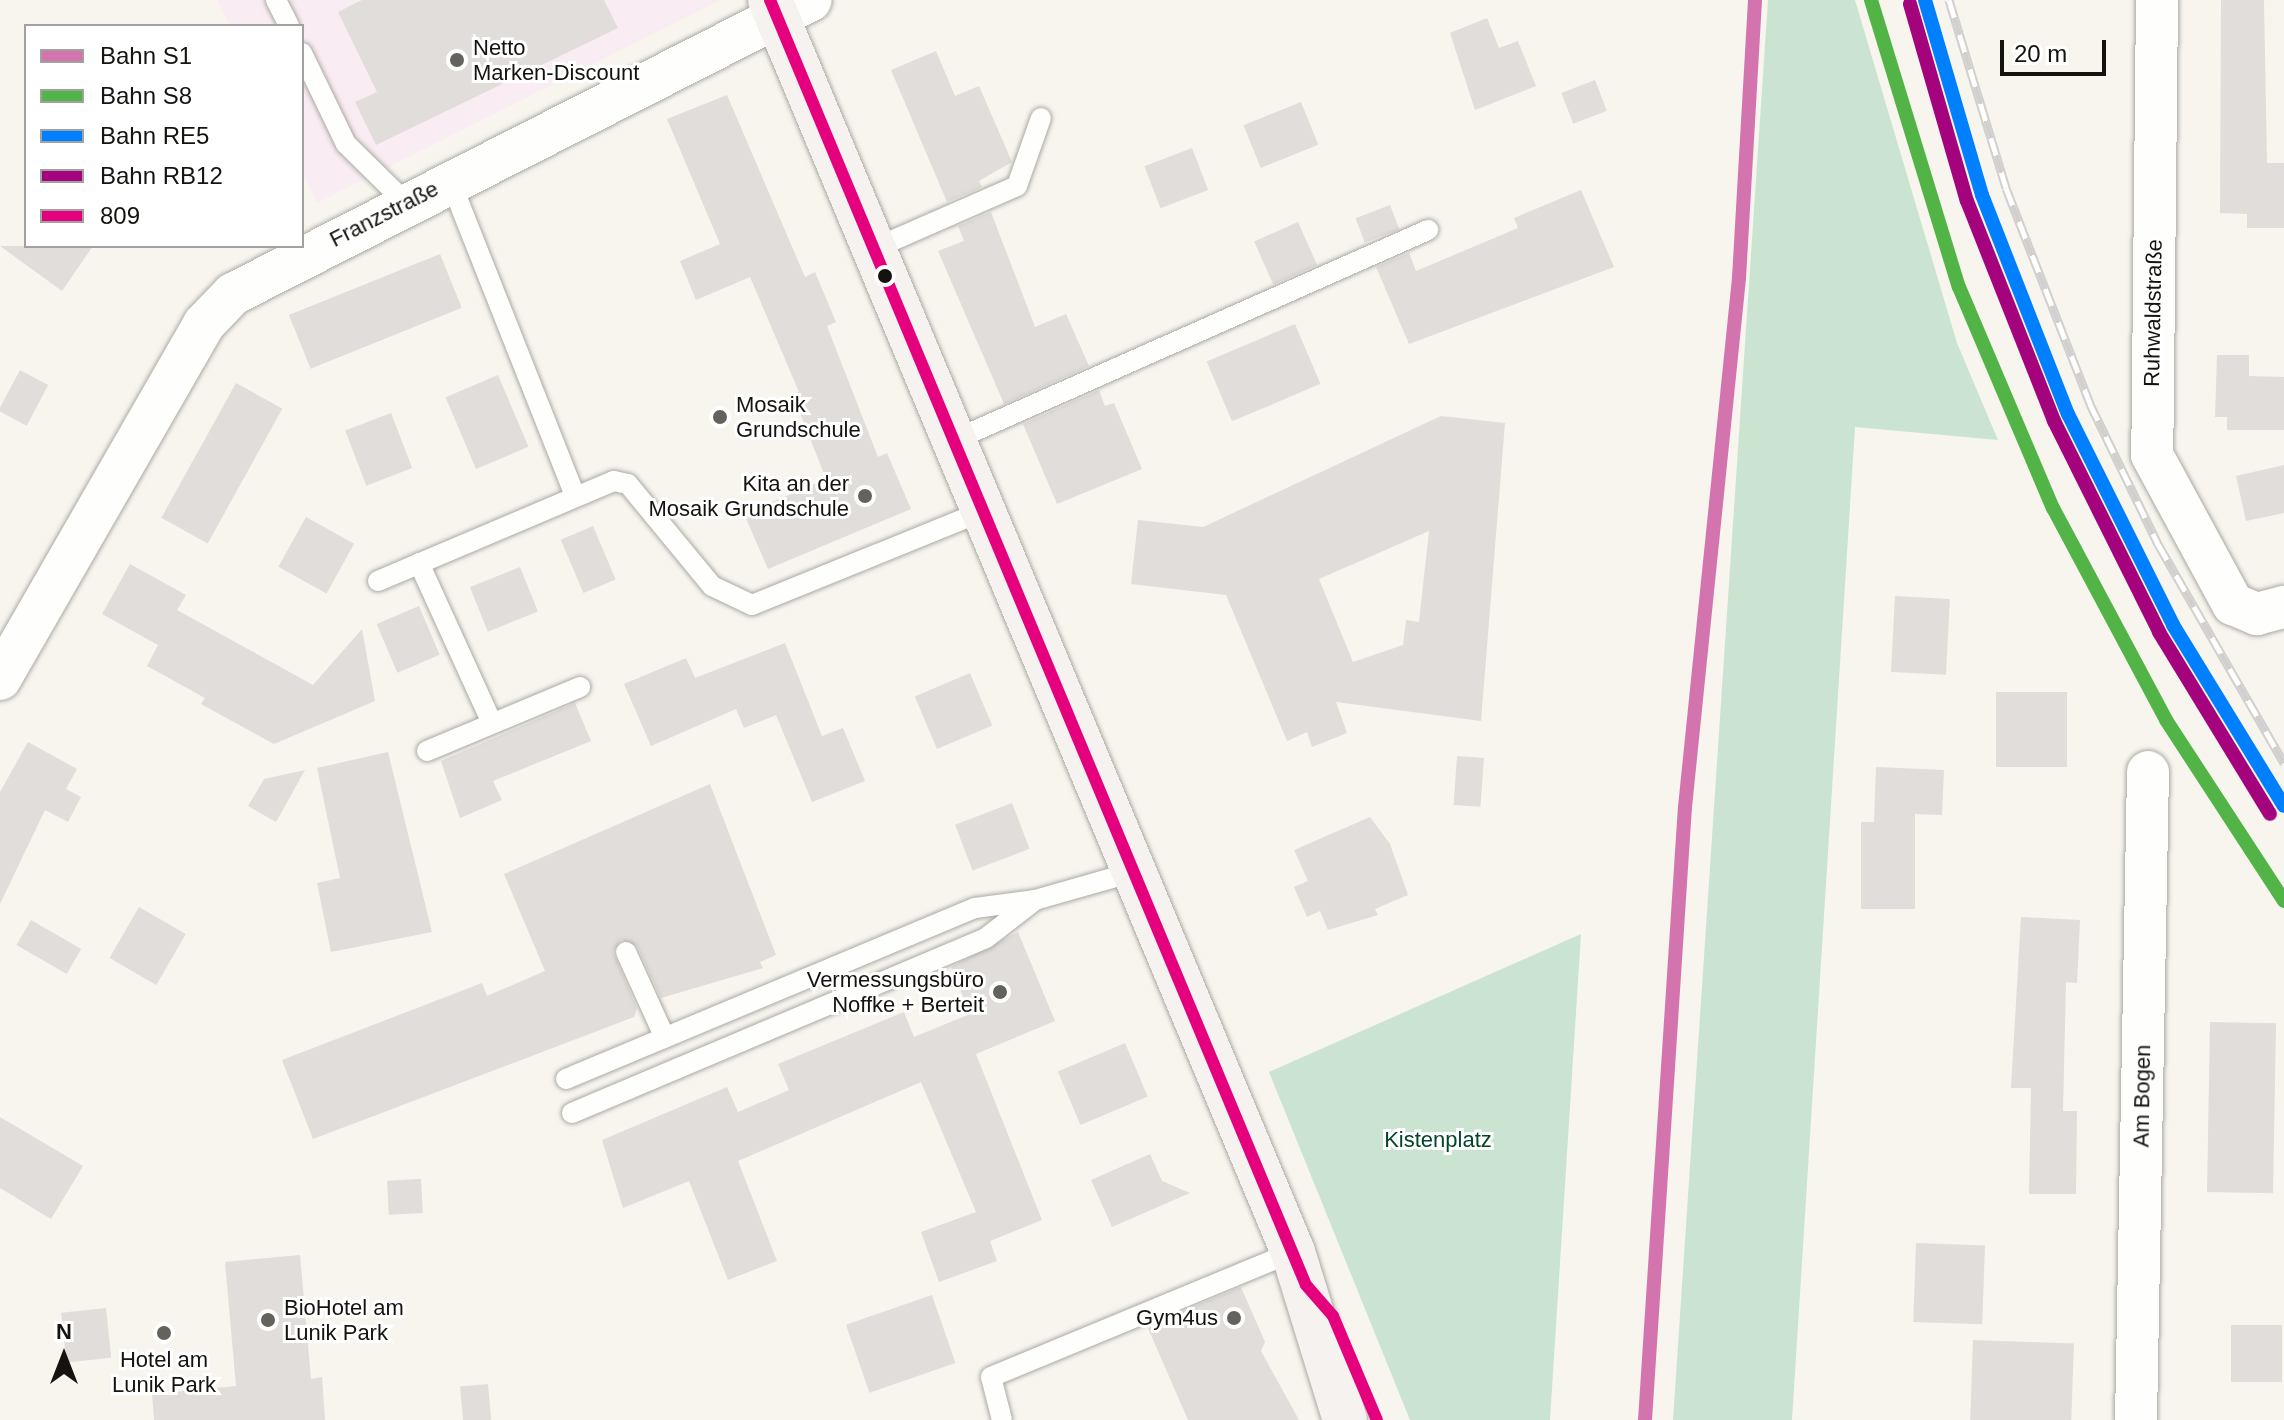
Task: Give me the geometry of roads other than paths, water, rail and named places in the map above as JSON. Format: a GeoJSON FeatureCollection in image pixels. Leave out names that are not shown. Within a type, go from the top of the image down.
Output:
{"type":"FeatureCollection","features":[{"type":"Feature","properties":{"kind":"main road"},"geometry":{"type":"LineString","coordinates":[[786,5],[871,250],[1130,873],[1300,1268],[1333,1316],[1377,1420]]}},
{"type":"Feature","properties":{"kind":"main road"},"geometry":{"type":"LineString","coordinates":[[1300,1268],[1311,1325],[1345,1420]]}},
{"type":"Feature","properties":{"kind":"street","name":"Ruhwaldstraße"},"geometry":{"type":"LineString","coordinates":[[2157,0],[2152,455],[2233,604],[2257,614],[2284,607]]}},
{"type":"Feature","properties":{"kind":"street","name":"Franzstraße"},"geometry":{"type":"LineString","coordinates":[[0,679],[204,324],[233,294],[786,5]]}},
{"type":"Feature","properties":{"kind":"street","name":"Am Bogen"},"geometry":{"type":"LineString","coordinates":[[2136,1420],[2148,772]]}},
{"type":"Feature","properties":{"kind":"lane"},"geometry":{"type":"LineString","coordinates":[[276,0],[288,24]]}},
{"type":"Feature","properties":{"kind":"lane"},"geometry":{"type":"LineString","coordinates":[[304,57],[346,144],[406,203]]}},
{"type":"Feature","properties":{"kind":"lane"},"geometry":{"type":"LineString","coordinates":[[871,250],[1017,186],[1041,118]]}},
{"type":"Feature","properties":{"kind":"lane"},"geometry":{"type":"LineString","coordinates":[[450,180],[575,496]]}},
{"type":"Feature","properties":{"kind":"lane"},"geometry":{"type":"LineString","coordinates":[[952,441],[1428,230]]}},
{"type":"Feature","properties":{"kind":"lane"},"geometry":{"type":"LineString","coordinates":[[378,581],[614,481],[628,484],[712,586],[752,605],[981,512]]}},
{"type":"Feature","properties":{"kind":"lane"},"geometry":{"type":"LineString","coordinates":[[419,563],[492,723]]}},
{"type":"Feature","properties":{"kind":"lane"},"geometry":{"type":"LineString","coordinates":[[427,751],[580,687]]}},
{"type":"Feature","properties":{"kind":"lane"},"geometry":{"type":"LineString","coordinates":[[566,1079],[975,908],[1035,900],[1130,873]]}},
{"type":"Feature","properties":{"kind":"lane"},"geometry":{"type":"LineString","coordinates":[[572,1113],[986,938],[1035,900]]}},
{"type":"Feature","properties":{"kind":"lane"},"geometry":{"type":"LineString","coordinates":[[626,952],[665,1038]]}},
{"type":"Feature","properties":{"kind":"lane"},"geometry":{"type":"LineString","coordinates":[[1002,1420],[991,1377],[1300,1268]]}},
{"type":"Feature","properties":{"kind":"railway"},"geometry":{"type":"LineString","coordinates":[[1949,0],[2006,188],[2090,404],[2158,544],[2284,763]]}},
{"type":"Feature","properties":{"kind":"rail line","name":"S1"},"geometry":{"type":"LineString","coordinates":[[1645,1420],[1685,807],[1739,278],[1755,0]]}},
{"type":"Feature","properties":{"kind":"rail line","name":"S8"},"geometry":{"type":"LineString","coordinates":[[1871,0],[1959,287],[2053,508],[2166,720],[2284,901]]}},
{"type":"Feature","properties":{"kind":"rail line","name":"RE5"},"geometry":{"type":"LineString","coordinates":[[1925,0],[1982,195],[2068,414],[2173,625],[2284,806]]}},
{"type":"Feature","properties":{"kind":"rail line","name":"RB12"},"geometry":{"type":"LineString","coordinates":[[1910,4],[1967,201],[2054,421],[2159,632],[2270,814]]}},
{"type":"Feature","properties":{"kind":"place","name":"Netto Marken-Discount"},"geometry":{"type":"Point","coordinates":[457,60]}},
{"type":"Feature","properties":{"kind":"place","name":"Mosaik Grundschule"},"geometry":{"type":"Point","coordinates":[720,417]}},
{"type":"Feature","properties":{"kind":"place","name":"Kita an der Mosaik Grundschule"},"geometry":{"type":"Point","coordinates":[865,496]}},
{"type":"Feature","properties":{"kind":"place","name":"Vermessungsbüro Noffke + Berteit"},"geometry":{"type":"Point","coordinates":[1000,992]}},
{"type":"Feature","properties":{"kind":"place","name":"Gym4us"},"geometry":{"type":"Point","coordinates":[1234,1318]}},
{"type":"Feature","properties":{"kind":"place","name":"BioHotel am Lunik Park"},"geometry":{"type":"Point","coordinates":[268,1320]}},
{"type":"Feature","properties":{"kind":"place","name":"Hotel am Lunik Park"},"geometry":{"type":"Point","coordinates":[164,1333]}},
{"type":"Feature","properties":{"kind":"park label","name":"Kistenplatz"},"geometry":{"type":"Point","coordinates":[1438,1140]}}]}
